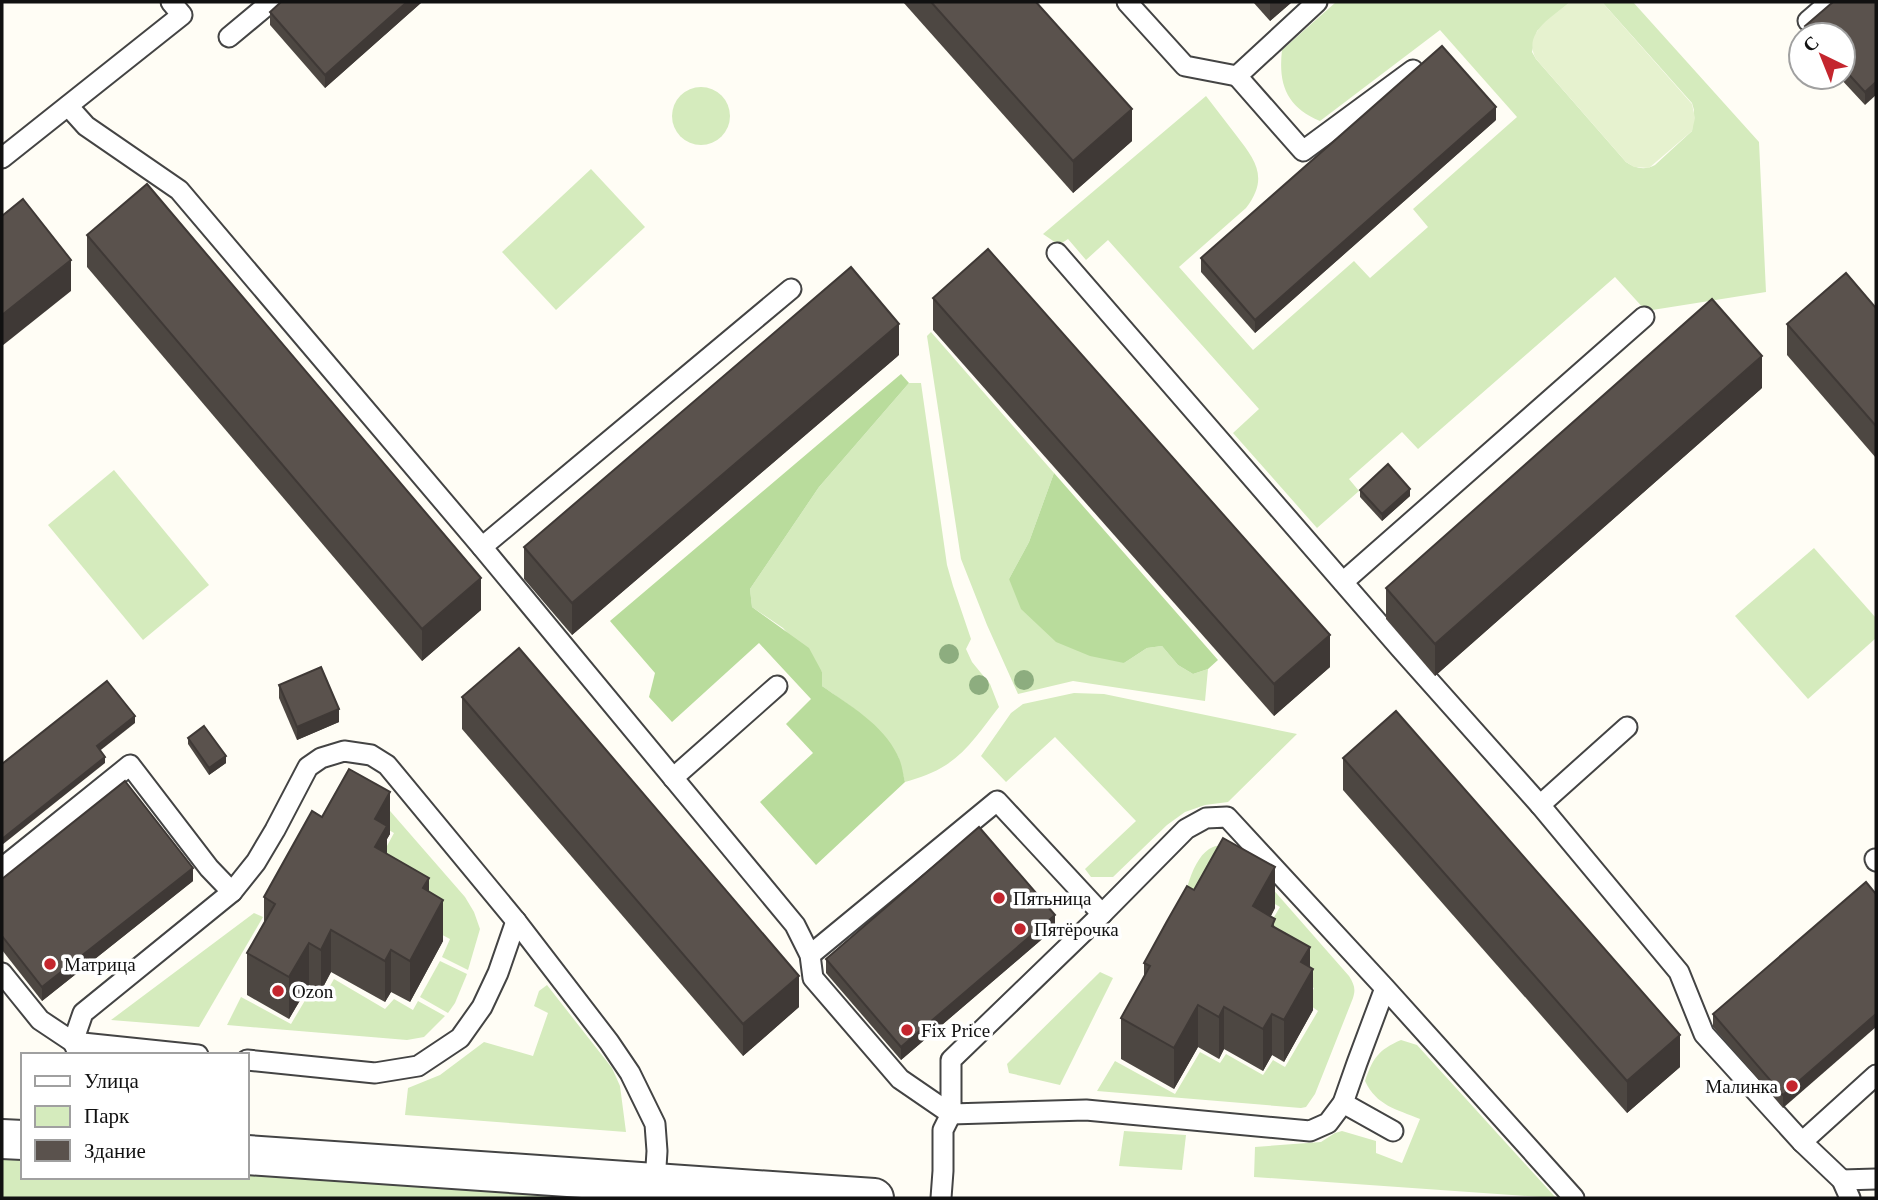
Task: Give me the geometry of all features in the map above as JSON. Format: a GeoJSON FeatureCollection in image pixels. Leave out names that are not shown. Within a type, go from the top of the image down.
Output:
{"type":"FeatureCollection","features":[{"type":"Feature","properties":{"kind":"street"},"geometry":{"type":"LineString","coordinates":[[2,1139],[21,1140]]}},
{"type":"Feature","properties":{"kind":"street"},"geometry":{"type":"LineString","coordinates":[[248,1156],[874,1198]]}},
{"type":"Feature","properties":{"kind":"lane"},"geometry":{"type":"LineString","coordinates":[[2,158],[182,15],[171,2]]}},
{"type":"Feature","properties":{"kind":"lane"},"geometry":{"type":"LineString","coordinates":[[229,37],[271,2]]}},
{"type":"Feature","properties":{"kind":"lane"},"geometry":{"type":"LineString","coordinates":[[1127,2],[1185,66],[1237,76],[1303,151],[1413,70]]}},
{"type":"Feature","properties":{"kind":"lane"},"geometry":{"type":"LineString","coordinates":[[1237,76],[1317,2]]}},
{"type":"Feature","properties":{"kind":"lane"},"geometry":{"type":"LineString","coordinates":[[1808,21],[1830,2]]}},
{"type":"Feature","properties":{"kind":"lane"},"geometry":{"type":"LineString","coordinates":[[68,106],[86,126],[179,190],[482,547],[795,925],[810,955],[813,978],[900,1079],[951,1114],[1086,1110],[1310,1131],[1328,1123],[1343,1103],[1385,988]]}},
{"type":"Feature","properties":{"kind":"lane"},"geometry":{"type":"LineString","coordinates":[[1058,253],[1343,582],[1541,804],[1679,972],[1704,1034],[1802,1142],[1842,1180],[1850,1198]]}},
{"type":"Feature","properties":{"kind":"lane"},"geometry":{"type":"LineString","coordinates":[[482,547],[791,289]]}},
{"type":"Feature","properties":{"kind":"lane"},"geometry":{"type":"LineString","coordinates":[[1343,582],[1644,317]]}},
{"type":"Feature","properties":{"kind":"lane"},"geometry":{"type":"LineString","coordinates":[[673,778],[777,686]]}},
{"type":"Feature","properties":{"kind":"lane"},"geometry":{"type":"LineString","coordinates":[[1541,804],[1627,727]]}},
{"type":"Feature","properties":{"kind":"lane"},"geometry":{"type":"LineString","coordinates":[[76,1048],[83,1013],[232,892],[256,862],[308,767],[321,758],[344,751],[371,755],[387,765],[516,921],[630,1073],[655,1124],[655,1183]]}},
{"type":"Feature","properties":{"kind":"lane"},"geometry":{"type":"LineString","coordinates":[[2,868],[130,765],[209,868],[232,892]]}},
{"type":"Feature","properties":{"kind":"lane"},"geometry":{"type":"LineString","coordinates":[[810,955],[997,801],[1102,914]]}},
{"type":"Feature","properties":{"kind":"lane"},"geometry":{"type":"LineString","coordinates":[[941,1198],[943,1130],[951,1114],[951,1060],[1186,829],[1206,818],[1227,817],[1574,1198]]}},
{"type":"Feature","properties":{"kind":"lane"},"geometry":{"type":"LineString","coordinates":[[248,1060],[376,1073],[418,1066],[460,1038],[482,1007],[498,973],[516,921]]}},
{"type":"Feature","properties":{"kind":"lane"},"geometry":{"type":"LineString","coordinates":[[2,972],[40,1020],[76,1048],[163,1053]]}},
{"type":"Feature","properties":{"kind":"lane"},"geometry":{"type":"LineString","coordinates":[[1802,1142],[1876,1075]]}},
{"type":"Feature","properties":{"kind":"lane"},"geometry":{"type":"LineString","coordinates":[[1343,1103],[1393,1131]]}},
{"type":"Feature","properties":{"kind":"lane"},"geometry":{"type":"LineString","coordinates":[[1842,1180],[1876,1179]]}},
{"type":"Feature","properties":{"kind":"green space"},"geometry":{"type":"Polygon","coordinates":[[[1336,2],[1570,2],[1537,31],[1532,52],[1626,162],[1643,168],[1655,165],[1692,131],[1694,110],[1692,103],[1602,2],[1633,2],[1759,142],[1766,292],[1646,311],[1615,277],[1418,449],[1402,432],[1349,479],[1359,491],[1317,528],[1233,433],[1259,409],[1108,240],[1086,260],[1068,239],[1059,245],[1043,234],[1206,96],[1254,162],[1257,188],[1246,208],[1179,267],[1253,350],[1354,261],[1370,278],[1428,227],[1413,209],[1517,117],[1440,30],[1320,121],[1309,115],[1292,102],[1287,93],[1282,74],[1282,50],[1336,2]]]}},
{"type":"Feature","properties":{"kind":"green space"},"geometry":{"type":"Polygon","coordinates":[[[1570,2],[1602,2],[1692,104],[1695,118],[1692,131],[1649,168],[1634,167],[1626,162],[1536,59],[1533,41],[1536,33],[1570,2]]]}},
{"type":"Feature","properties":{"kind":"green space"},"geometry":{"type":"Polygon","coordinates":[[[695,87],[707,87],[722,95],[730,110],[730,122],[722,137],[707,145],[695,145],[680,137],[672,122],[672,110],[680,95],[695,87]]]}},
{"type":"Feature","properties":{"kind":"green space"},"geometry":{"type":"Polygon","coordinates":[[[591,169],[645,227],[556,310],[502,252],[591,169]]]}},
{"type":"Feature","properties":{"kind":"green space"},"geometry":{"type":"Polygon","coordinates":[[[931,332],[1054,473],[1029,542],[1009,579],[1124,663],[1147,648],[1162,646],[1178,665],[1193,674],[1208,669],[1205,701],[1073,681],[1018,694],[961,559],[927,336],[931,332]]]}},
{"type":"Feature","properties":{"kind":"green space"},"geometry":{"type":"Polygon","coordinates":[[[901,374],[909,383],[819,487],[750,589],[752,607],[809,648],[822,672],[822,686],[854,708],[884,734],[898,756],[905,782],[816,865],[760,802],[813,753],[786,724],[811,699],[759,643],[672,722],[649,697],[655,673],[610,621],[901,374]]]}},
{"type":"Feature","properties":{"kind":"green space"},"geometry":{"type":"Polygon","coordinates":[[[909,383],[921,383],[947,565],[971,639],[966,649],[972,662],[990,684],[999,707],[975,738],[954,759],[931,773],[905,782],[898,756],[856,710],[822,686],[822,672],[783,628],[752,607],[750,589],[819,487],[909,383]]]}},
{"type":"Feature","properties":{"kind":"green space"},"geometry":{"type":"Polygon","coordinates":[[[114,470],[209,585],[143,640],[48,525],[114,470]]]}},
{"type":"Feature","properties":{"kind":"green space"},"geometry":{"type":"Polygon","coordinates":[[[1054,473],[1218,660],[1208,669],[1193,674],[1178,665],[1162,646],[1147,648],[1124,663],[1090,656],[1056,642],[1021,609],[1009,579],[1029,542],[1054,473]]]}},
{"type":"Feature","properties":{"kind":"green space"},"geometry":{"type":"Polygon","coordinates":[[[1814,548],[1876,618],[1876,638],[1808,699],[1735,616],[1814,548]]]}},
{"type":"Feature","properties":{"kind":"green space"},"geometry":{"type":"Polygon","coordinates":[[[1074,693],[1104,694],[1297,734],[1228,802],[1205,805],[1185,812],[1167,825],[1113,877],[1091,877],[1085,869],[1136,821],[1055,737],[1006,782],[981,756],[1011,713],[1023,704],[1074,693]]]}},
{"type":"Feature","properties":{"kind":"green space"},"geometry":{"type":"Polygon","coordinates":[[[377,796],[465,897],[474,912],[480,929],[468,970],[442,957],[450,939],[429,928],[380,859],[394,833],[347,806],[377,796]]]}},
{"type":"Feature","properties":{"kind":"green space"},"geometry":{"type":"Polygon","coordinates":[[[1224,845],[1242,854],[1349,976],[1353,984],[1353,998],[1315,1094],[1306,1107],[1301,1108],[1097,1091],[1115,1061],[1175,1094],[1200,1052],[1220,1063],[1226,1054],[1263,1075],[1273,1060],[1285,1067],[1318,1011],[1307,1003],[1314,988],[1278,968],[1256,947],[1280,907],[1218,872],[1179,921],[1186,891],[1199,859],[1213,847],[1224,845]]]}},
{"type":"Feature","properties":{"kind":"green space"},"geometry":{"type":"Polygon","coordinates":[[[254,913],[263,917],[199,1027],[111,1020],[254,913]]]}},
{"type":"Feature","properties":{"kind":"green space"},"geometry":{"type":"Polygon","coordinates":[[[440,961],[467,974],[448,1013],[420,997],[440,961]]]}},
{"type":"Feature","properties":{"kind":"green space"},"geometry":{"type":"Polygon","coordinates":[[[1100,972],[1113,978],[1060,1085],[1009,1073],[1007,1064],[1100,972]]]}},
{"type":"Feature","properties":{"kind":"green space"},"geometry":{"type":"Polygon","coordinates":[[[334,979],[385,1009],[394,999],[413,1010],[418,1001],[445,1016],[424,1037],[407,1040],[227,1025],[241,997],[291,1024],[310,992],[323,998],[334,979]]]}},
{"type":"Feature","properties":{"kind":"green space"},"geometry":{"type":"Polygon","coordinates":[[[547,985],[612,1068],[620,1086],[626,1132],[405,1115],[408,1088],[440,1075],[484,1042],[533,1056],[548,1013],[534,1006],[539,991],[547,985]]]}},
{"type":"Feature","properties":{"kind":"green space"},"geometry":{"type":"Polygon","coordinates":[[[1401,1040],[1417,1045],[1556,1198],[1254,1177],[1255,1147],[1321,1142],[1342,1131],[1376,1141],[1376,1153],[1402,1163],[1420,1119],[1381,1101],[1365,1081],[1377,1056],[1401,1040]]]}},
{"type":"Feature","properties":{"kind":"green space"},"geometry":{"type":"Polygon","coordinates":[[[1124,1131],[1186,1135],[1182,1170],[1119,1166],[1124,1131]]]}},
{"type":"Feature","properties":{"kind":"green space"},"geometry":{"type":"Polygon","coordinates":[[[2,1157],[21,1159],[21,1179],[248,1179],[248,1174],[614,1198],[2,1198],[2,1157]]]}},
{"type":"Feature","properties":{"kind":"building"},"geometry":{"type":"Polygon","coordinates":[[[281,2],[407,2],[325,75],[270,12],[281,2]]]}},
{"type":"Feature","properties":{"kind":"building"},"geometry":{"type":"Polygon","coordinates":[[[931,2],[1036,2],[1132,109],[1073,161],[931,2]]]}},
{"type":"Feature","properties":{"kind":"building"},"geometry":{"type":"Polygon","coordinates":[[[1833,2],[1876,2],[1876,82],[1865,92],[1857,83],[1857,21],[1811,21],[1833,2]]]}},
{"type":"Feature","properties":{"kind":"building"},"geometry":{"type":"Polygon","coordinates":[[[1442,46],[1496,107],[1255,320],[1201,258],[1442,46]]]}},
{"type":"Feature","properties":{"kind":"building"},"geometry":{"type":"Polygon","coordinates":[[[147,184],[481,578],[422,629],[87,235],[147,184]]]}},
{"type":"Feature","properties":{"kind":"building"},"geometry":{"type":"Polygon","coordinates":[[[23,199],[71,260],[2,315],[2,216],[23,199]]]}},
{"type":"Feature","properties":{"kind":"building"},"geometry":{"type":"Polygon","coordinates":[[[988,249],[1330,635],[1274,684],[933,298],[988,249]]]}},
{"type":"Feature","properties":{"kind":"building"},"geometry":{"type":"Polygon","coordinates":[[[851,267],[899,324],[572,603],[524,547],[851,267]]]}},
{"type":"Feature","properties":{"kind":"building"},"geometry":{"type":"Polygon","coordinates":[[[1846,273],[1876,308],[1876,426],[1787,324],[1846,273]]]}},
{"type":"Feature","properties":{"kind":"building"},"geometry":{"type":"Polygon","coordinates":[[[1712,299],[1762,356],[1435,644],[1386,588],[1712,299]]]}},
{"type":"Feature","properties":{"kind":"building"},"geometry":{"type":"Polygon","coordinates":[[[1388,464],[1410,489],[1382,514],[1360,490],[1388,464]]]}},
{"type":"Feature","properties":{"kind":"building"},"geometry":{"type":"Polygon","coordinates":[[[519,648],[799,976],[743,1024],[462,697],[519,648]]]}},
{"type":"Feature","properties":{"kind":"building"},"geometry":{"type":"Polygon","coordinates":[[[321,667],[339,709],[297,727],[279,685],[321,667]]]}},
{"type":"Feature","properties":{"kind":"building"},"geometry":{"type":"Polygon","coordinates":[[[107,681],[135,716],[97,746],[105,757],[2,839],[2,764],[107,681]]]}},
{"type":"Feature","properties":{"kind":"building"},"geometry":{"type":"Polygon","coordinates":[[[1396,711],[1680,1035],[1627,1081],[1343,758],[1396,711]]]}},
{"type":"Feature","properties":{"kind":"building"},"geometry":{"type":"Polygon","coordinates":[[[204,726],[226,756],[209,768],[188,738],[204,726]]]}},
{"type":"Feature","properties":{"kind":"building"},"geometry":{"type":"Polygon","coordinates":[[[349,769],[390,792],[375,819],[387,826],[375,847],[429,878],[423,888],[443,900],[410,961],[391,950],[385,961],[331,930],[321,950],[309,943],[289,977],[247,953],[275,904],[264,897],[312,811],[322,817],[349,769]]]}},
{"type":"Feature","properties":{"kind":"building"},"geometry":{"type":"Polygon","coordinates":[[[125,781],[193,868],[42,987],[2,936],[2,879],[125,781]]]}},
{"type":"Feature","properties":{"kind":"building"},"geometry":{"type":"Polygon","coordinates":[[[979,827],[1055,915],[901,1047],[826,959],[979,827]]]}},
{"type":"Feature","properties":{"kind":"building"},"geometry":{"type":"Polygon","coordinates":[[[1223,838],[1275,867],[1253,906],[1275,919],[1272,926],[1310,947],[1301,962],[1313,969],[1284,1020],[1272,1014],[1263,1029],[1224,1007],[1219,1017],[1198,1005],[1174,1048],[1121,1018],[1150,966],[1144,963],[1166,923],[1187,886],[1194,890],[1223,838]]]}},
{"type":"Feature","properties":{"kind":"building"},"geometry":{"type":"Polygon","coordinates":[[[1866,882],[1876,894],[1876,1014],[1783,1095],[1713,1014],[1866,882]]]}},
{"type":"Feature","properties":{"kind":"place","name":"Пятьница"},"geometry":{"type":"Point","coordinates":[999,898]}},
{"type":"Feature","properties":{"kind":"place","name":"Пятёрочка"},"geometry":{"type":"Point","coordinates":[1020,929]}},
{"type":"Feature","properties":{"kind":"place","name":"Матрица"},"geometry":{"type":"Point","coordinates":[50,964]}},
{"type":"Feature","properties":{"kind":"place","name":"Ozon"},"geometry":{"type":"Point","coordinates":[278,991]}},
{"type":"Feature","properties":{"kind":"place","name":"Fix Price"},"geometry":{"type":"Point","coordinates":[907,1030]}},
{"type":"Feature","properties":{"kind":"place","name":"Малинка"},"geometry":{"type":"Point","coordinates":[1792,1086]}}]}
